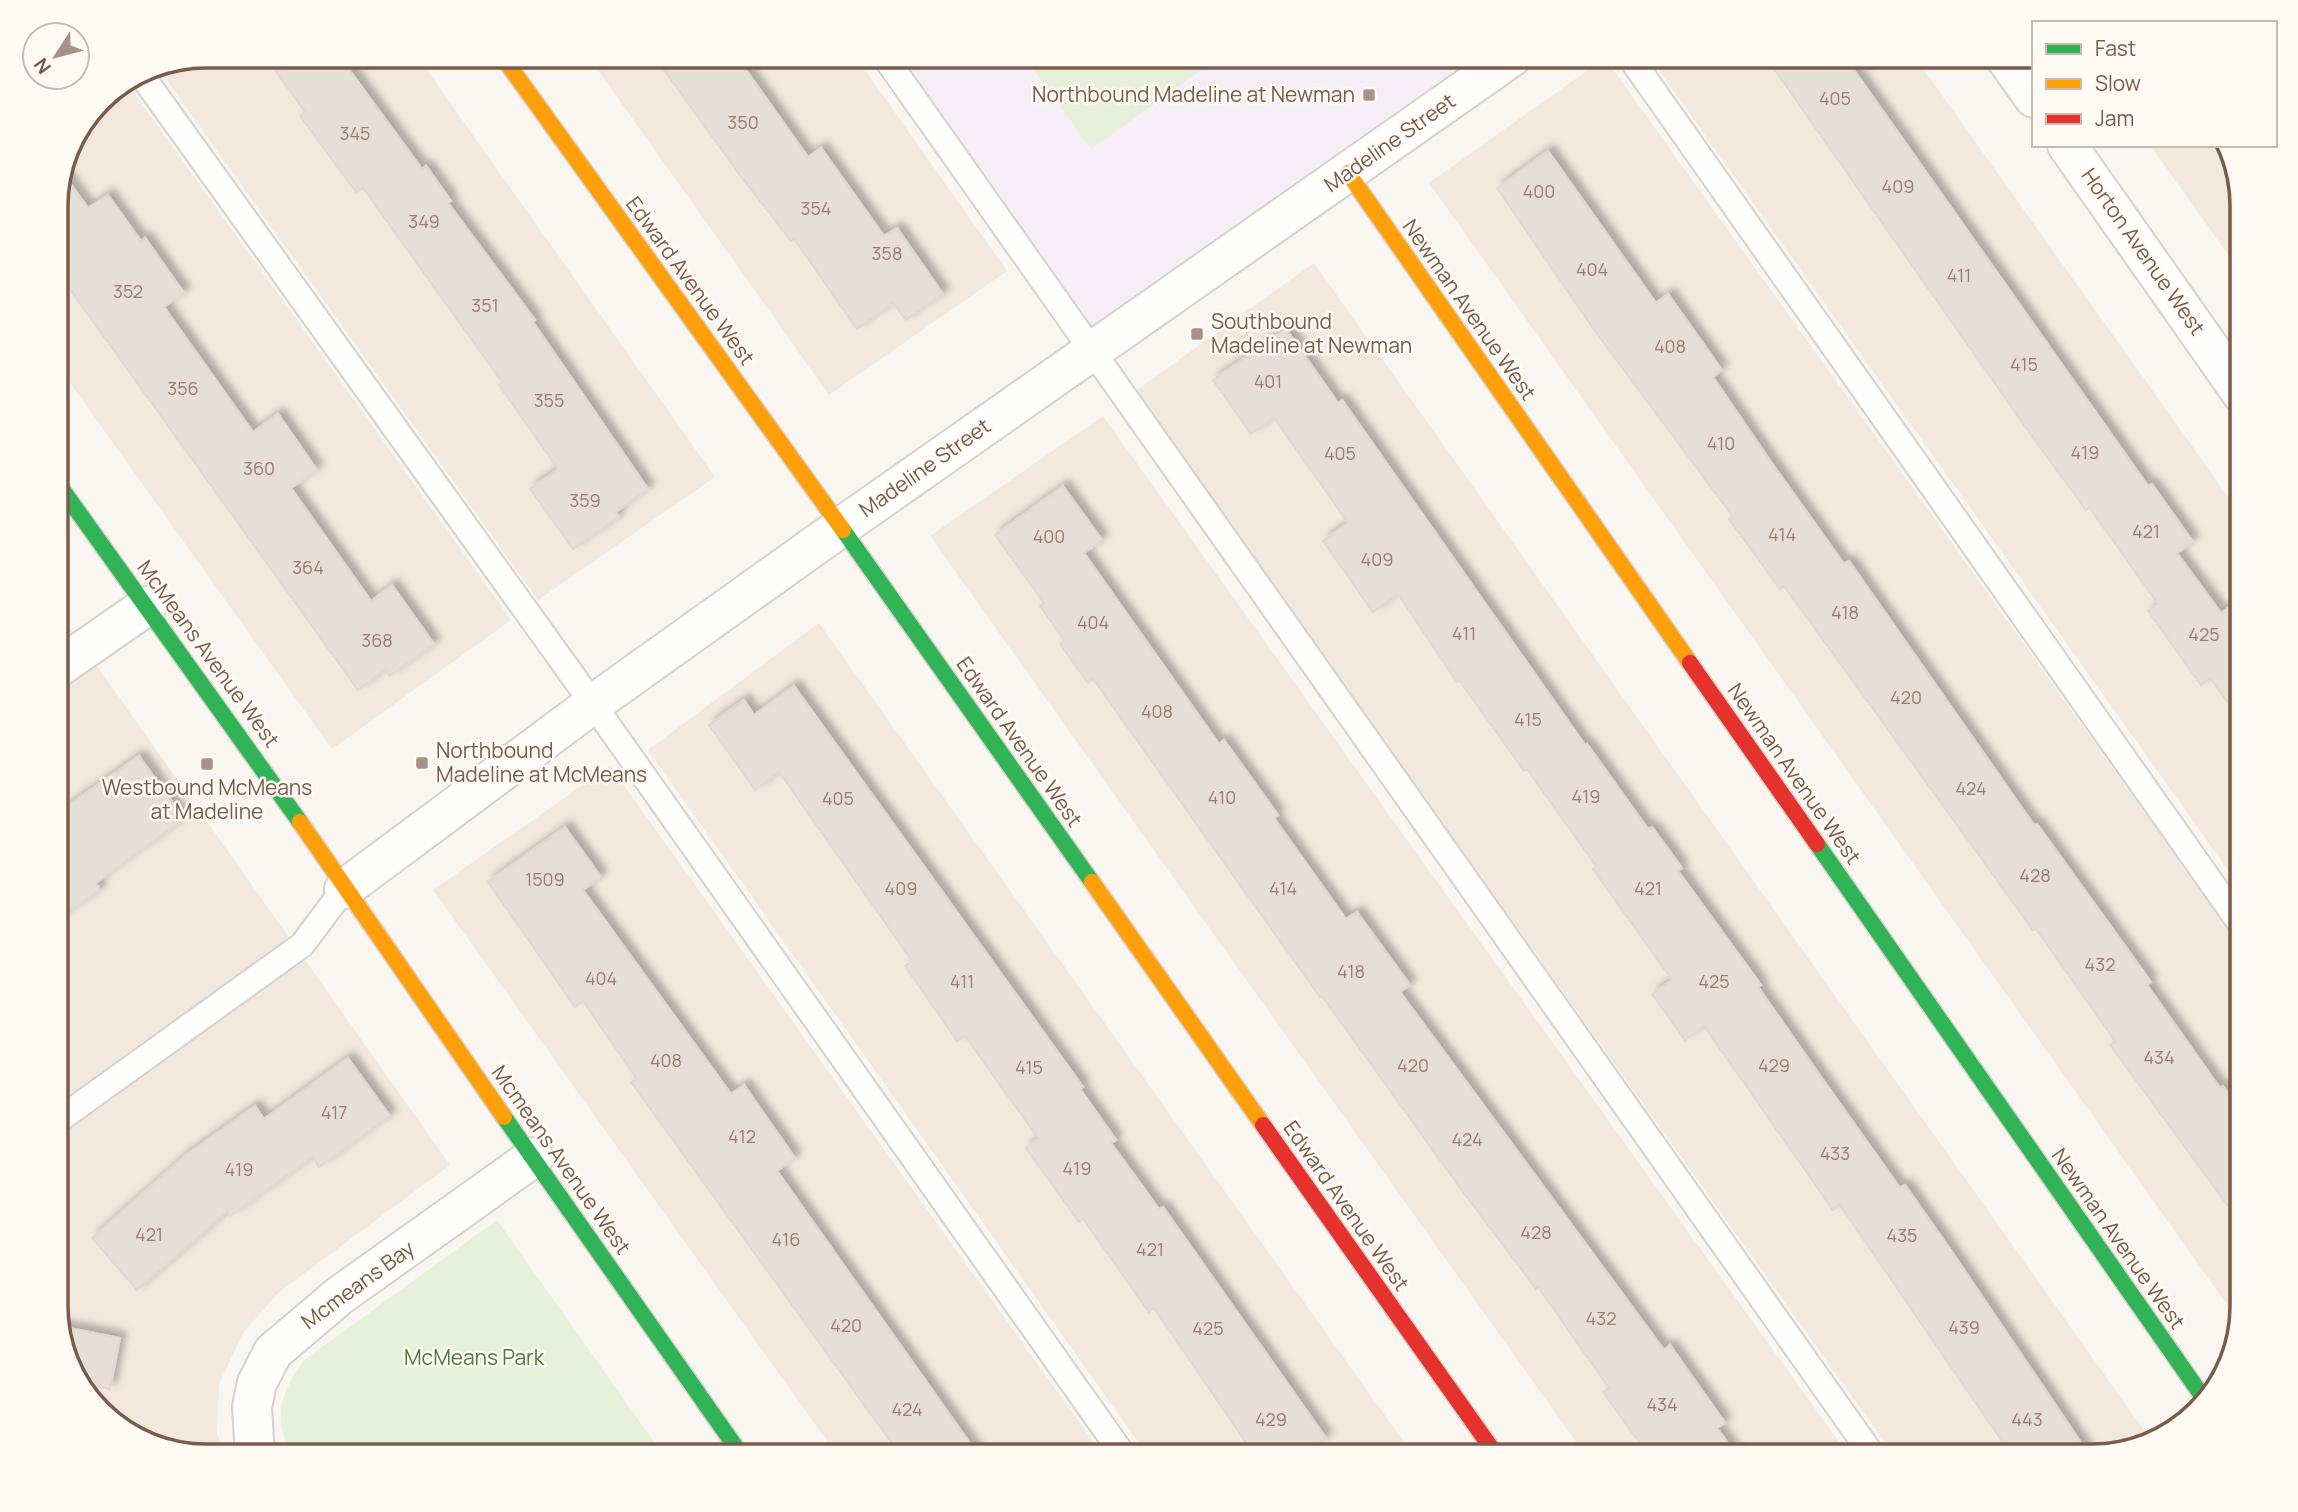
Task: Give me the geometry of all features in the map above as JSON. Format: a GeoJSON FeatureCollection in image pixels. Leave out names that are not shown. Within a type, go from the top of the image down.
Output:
{"type":"FeatureCollection","features":[{"type":"Feature","properties":{"kind":"street","name":"Edward Avenue West"},"geometry":{"type":"LineString","coordinates":[[511,68],[841,527],[1489,1444]]}},
{"type":"Feature","properties":{"kind":"street","name":"Madeline Street"},"geometry":{"type":"LineString","coordinates":[[344,889],[593,704],[841,527],[1496,68]]}},
{"type":"Feature","properties":{"kind":"street"},"geometry":{"type":"LineString","coordinates":[[2013,68],[2032,95]]}},
{"type":"Feature","properties":{"kind":"street","name":"Horton Avenue West"},"geometry":{"type":"LineString","coordinates":[[2068,147],[2230,377]]}},
{"type":"Feature","properties":{"kind":"street","name":"Newman Avenue West"},"geometry":{"type":"LineString","coordinates":[[1348,173],[2200,1392]]}},
{"type":"Feature","properties":{"kind":"street","name":"McMeans Avenue West"},"geometry":{"type":"LineString","coordinates":[[69,499],[281,792],[344,889]]}},
{"type":"Feature","properties":{"kind":"street"},"geometry":{"type":"LineString","coordinates":[[69,660],[147,606]]}},
{"type":"Feature","properties":{"kind":"street","name":"Mcmeans Avenue West"},"geometry":{"type":"LineString","coordinates":[[344,889],[734,1444]]}},
{"type":"Feature","properties":{"kind":"street","name":"Mcmeans Bay"},"geometry":{"type":"LineString","coordinates":[[252,1444],[252,1406],[257,1383],[273,1352],[339,1297],[534,1157]]}},
{"type":"Feature","properties":{"kind":"lane"},"geometry":{"type":"LineString","coordinates":[[893,68],[1865,1444]]}},
{"type":"Feature","properties":{"kind":"lane"},"geometry":{"type":"LineString","coordinates":[[1637,68],[2230,909]]}},
{"type":"Feature","properties":{"kind":"lane"},"geometry":{"type":"LineString","coordinates":[[146,82],[593,704],[1116,1444]]}},
{"type":"Feature","properties":{"kind":"lane"},"geometry":{"type":"LineString","coordinates":[[69,1113],[302,945],[344,889]]}},
{"type":"Feature","properties":{"kind":"shaded area"},"geometry":{"type":"Polygon","coordinates":[[[206,68],[425,68],[715,477],[538,600],[164,75],[206,68]]]}},
{"type":"Feature","properties":{"kind":"shaded area"},"geometry":{"type":"Polygon","coordinates":[[[597,68],[863,68],[1007,271],[829,395],[597,68]]]}},
{"type":"Feature","properties":{"kind":"shaded area"},"geometry":{"type":"Polygon","coordinates":[[[893,68],[1496,68],[1093,350],[893,68]]]}},
{"type":"Feature","properties":{"kind":"shaded area"},"geometry":{"type":"Polygon","coordinates":[[[1591,68],[1612,68],[2230,932],[2230,1309],[1429,183],[1591,68]]]}},
{"type":"Feature","properties":{"kind":"shaded area"},"geometry":{"type":"Polygon","coordinates":[[[1658,68],[1923,68],[2230,499],[2230,873],[1658,68]]]}},
{"type":"Feature","properties":{"kind":"shaded area"},"geometry":{"type":"Polygon","coordinates":[[[131,90],[511,620],[332,749],[69,381],[71,179],[79,153],[91,129],[102,115],[131,90]]]}},
{"type":"Feature","properties":{"kind":"shaded area"},"geometry":{"type":"Polygon","coordinates":[[[2151,147],[2216,147],[2229,188],[2230,257],[2151,147]]]}},
{"type":"Feature","properties":{"kind":"shaded area"},"geometry":{"type":"Polygon","coordinates":[[[1314,263],[2146,1433],[2110,1443],[2092,1444],[1886,1444],[1134,392],[1314,263]]]}},
{"type":"Feature","properties":{"kind":"shaded area"},"geometry":{"type":"Polygon","coordinates":[[[1103,416],[1840,1444],[1577,1444],[930,536],[1103,416]]]}},
{"type":"Feature","properties":{"kind":"shaded area"},"geometry":{"type":"Polygon","coordinates":[[[819,623],[1405,1444],[1140,1444],[648,750],[819,623]]]}},
{"type":"Feature","properties":{"kind":"shaded area"},"geometry":{"type":"Polygon","coordinates":[[[69,626],[450,1165],[278,1293],[243,1333],[219,1384],[217,1432],[220,1444],[179,1441],[145,1430],[129,1421],[97,1390],[87,1375],[71,1333],[69,626]]]}},
{"type":"Feature","properties":{"kind":"shaded area"},"geometry":{"type":"Polygon","coordinates":[[[610,766],[1094,1444],[829,1444],[433,890],[610,766]]]}},
{"type":"Feature","properties":{"kind":"green space"},"geometry":{"type":"Polygon","coordinates":[[[1033,68],[1204,68],[1091,149],[1033,68]]]}},
{"type":"Feature","properties":{"kind":"green space","name":"McMeans Park"},"geometry":{"type":"Polygon","coordinates":[[[497,1220],[656,1444],[286,1444],[281,1417],[284,1396],[303,1361],[497,1220]]]}},
{"type":"Feature","properties":{"kind":"building"},"geometry":{"type":"Polygon","coordinates":[[[274,68],[348,68],[422,169],[426,166],[451,201],[448,203],[535,320],[533,322],[648,489],[616,512],[619,517],[573,549],[530,489],[558,469],[499,385],[502,382],[363,188],[356,192],[300,116],[305,112],[274,68]]]}},
{"type":"Feature","properties":{"kind":"building"},"geometry":{"type":"Polygon","coordinates":[[[663,68],[745,68],[808,157],[821,148],[884,236],[897,228],[943,294],[906,320],[893,303],[857,329],[794,239],[791,241],[663,68]]]}},
{"type":"Feature","properties":{"kind":"building"},"geometry":{"type":"Polygon","coordinates":[[[1773,68],[1852,68],[2148,486],[2152,484],[2193,542],[2177,553],[2221,613],[2230,607],[2230,706],[2210,678],[2201,685],[2148,611],[2158,604],[2089,507],[2086,510],[1773,68]]]}},
{"type":"Feature","properties":{"kind":"building"},"geometry":{"type":"Polygon","coordinates":[[[1548,151],[1656,303],[1668,294],[1722,370],[1713,377],[1771,462],[1844,564],[1849,561],[2034,825],[2037,824],[2151,982],[2147,985],[2220,1088],[2223,1086],[2230,1096],[2230,1209],[2110,1045],[2115,1041],[2036,929],[2033,930],[1784,586],[1780,589],[1729,519],[1733,517],[1592,327],[1497,188],[1548,151]]]}},
{"type":"Feature","properties":{"kind":"building"},"geometry":{"type":"Polygon","coordinates":[[[70,184],[88,208],[108,195],[141,241],[145,238],[184,293],[164,307],[253,432],[278,414],[317,470],[291,488],[371,601],[392,585],[434,644],[390,676],[385,670],[358,690],[69,288],[70,184]]]}},
{"type":"Feature","properties":{"kind":"building"},"geometry":{"type":"Polygon","coordinates":[[[1286,329],[1338,403],[1342,400],[1585,745],[1587,744],[1648,829],[1652,827],[1682,868],[1678,871],[1761,985],[1758,987],[1900,1188],[1905,1185],[2082,1444],[2004,1444],[1840,1205],[1833,1210],[1704,1026],[1685,1040],[1652,994],[1672,980],[1593,869],[1596,866],[1527,769],[1524,771],[1459,680],[1457,682],[1398,594],[1373,612],[1323,541],[1348,523],[1274,418],[1251,434],[1213,380],[1286,329]]]}},
{"type":"Feature","properties":{"kind":"building"},"geometry":{"type":"Polygon","coordinates":[[[1063,486],[1102,540],[1084,553],[1219,744],[1224,740],[1278,815],[1274,818],[1346,919],[1357,912],[1410,985],[1400,992],[1664,1350],[1670,1345],[1725,1423],[1717,1428],[1728,1444],[1640,1444],[1603,1392],[1609,1388],[1538,1287],[1536,1289],[1460,1188],[1322,996],[1320,997],[1093,679],[1088,683],[1060,644],[1064,640],[1040,606],[1044,603],[995,535],[1063,486]]]}},
{"type":"Feature","properties":{"kind":"building"},"geometry":{"type":"Polygon","coordinates":[[[794,686],[1083,1087],[1080,1089],[1116,1140],[1111,1143],[1159,1209],[1163,1207],[1326,1438],[1318,1444],[1247,1444],[1154,1308],[1149,1312],[1083,1219],[1079,1222],[1026,1148],[1038,1138],[965,1036],[957,1041],[905,966],[912,961],[779,772],[755,790],[709,725],[744,700],[754,715],[794,686]]]}},
{"type":"Feature","properties":{"kind":"building"},"geometry":{"type":"Polygon","coordinates":[[[139,756],[184,819],[96,883],[100,890],[69,912],[69,805],[139,756]]]}},
{"type":"Feature","properties":{"kind":"building"},"geometry":{"type":"Polygon","coordinates":[[[565,827],[601,877],[583,890],[731,1094],[744,1085],[795,1158],[777,1171],[970,1444],[892,1444],[631,1082],[637,1079],[583,1001],[575,1007],[488,882],[565,827]]]}},
{"type":"Feature","properties":{"kind":"building"},"geometry":{"type":"Polygon","coordinates":[[[348,1058],[390,1116],[319,1167],[313,1157],[230,1216],[227,1212],[137,1290],[92,1238],[186,1155],[255,1106],[264,1119],[348,1058]]]}},
{"type":"Feature","properties":{"kind":"building"},"geometry":{"type":"Polygon","coordinates":[[[70,1328],[120,1338],[110,1389],[94,1385],[87,1375],[79,1359],[70,1328]]]}},
{"type":"Feature","properties":{"kind":"traffic: fast"},"geometry":{"type":"LineString","coordinates":[[69,499],[300,822]]}},
{"type":"Feature","properties":{"kind":"traffic: fast"},"geometry":{"type":"LineString","coordinates":[[843,530],[1092,882]]}},
{"type":"Feature","properties":{"kind":"traffic: fast"},"geometry":{"type":"LineString","coordinates":[[1817,844],[2200,1392]]}},
{"type":"Feature","properties":{"kind":"traffic: fast"},"geometry":{"type":"LineString","coordinates":[[504,1117],[734,1444]]}},
{"type":"Feature","properties":{"kind":"traffic: slow"},"geometry":{"type":"LineString","coordinates":[[511,68],[843,530]]}},
{"type":"Feature","properties":{"kind":"traffic: slow"},"geometry":{"type":"LineString","coordinates":[[1348,173],[1690,663]]}},
{"type":"Feature","properties":{"kind":"traffic: slow"},"geometry":{"type":"LineString","coordinates":[[300,822],[504,1117]]}},
{"type":"Feature","properties":{"kind":"traffic: slow"},"geometry":{"type":"LineString","coordinates":[[1092,882],[1263,1125]]}},
{"type":"Feature","properties":{"kind":"traffic: jam"},"geometry":{"type":"LineString","coordinates":[[1690,663],[1817,844]]}},
{"type":"Feature","properties":{"kind":"traffic: jam"},"geometry":{"type":"LineString","coordinates":[[1263,1125],[1489,1444]]}},
{"type":"Feature","properties":{"kind":"place","name":"Northbound Madeline at Newman"},"geometry":{"type":"Point","coordinates":[1369,95]}},
{"type":"Feature","properties":{"kind":"place","name":"Southbound Madeline at Newman"},"geometry":{"type":"Point","coordinates":[1197,334]}},
{"type":"Feature","properties":{"kind":"place","name":"Northbound Madeline at McMeans"},"geometry":{"type":"Point","coordinates":[422,763]}},
{"type":"Feature","properties":{"kind":"place","name":"Westbound McMeans at Madeline"},"geometry":{"type":"Point","coordinates":[207,764]}}]}
